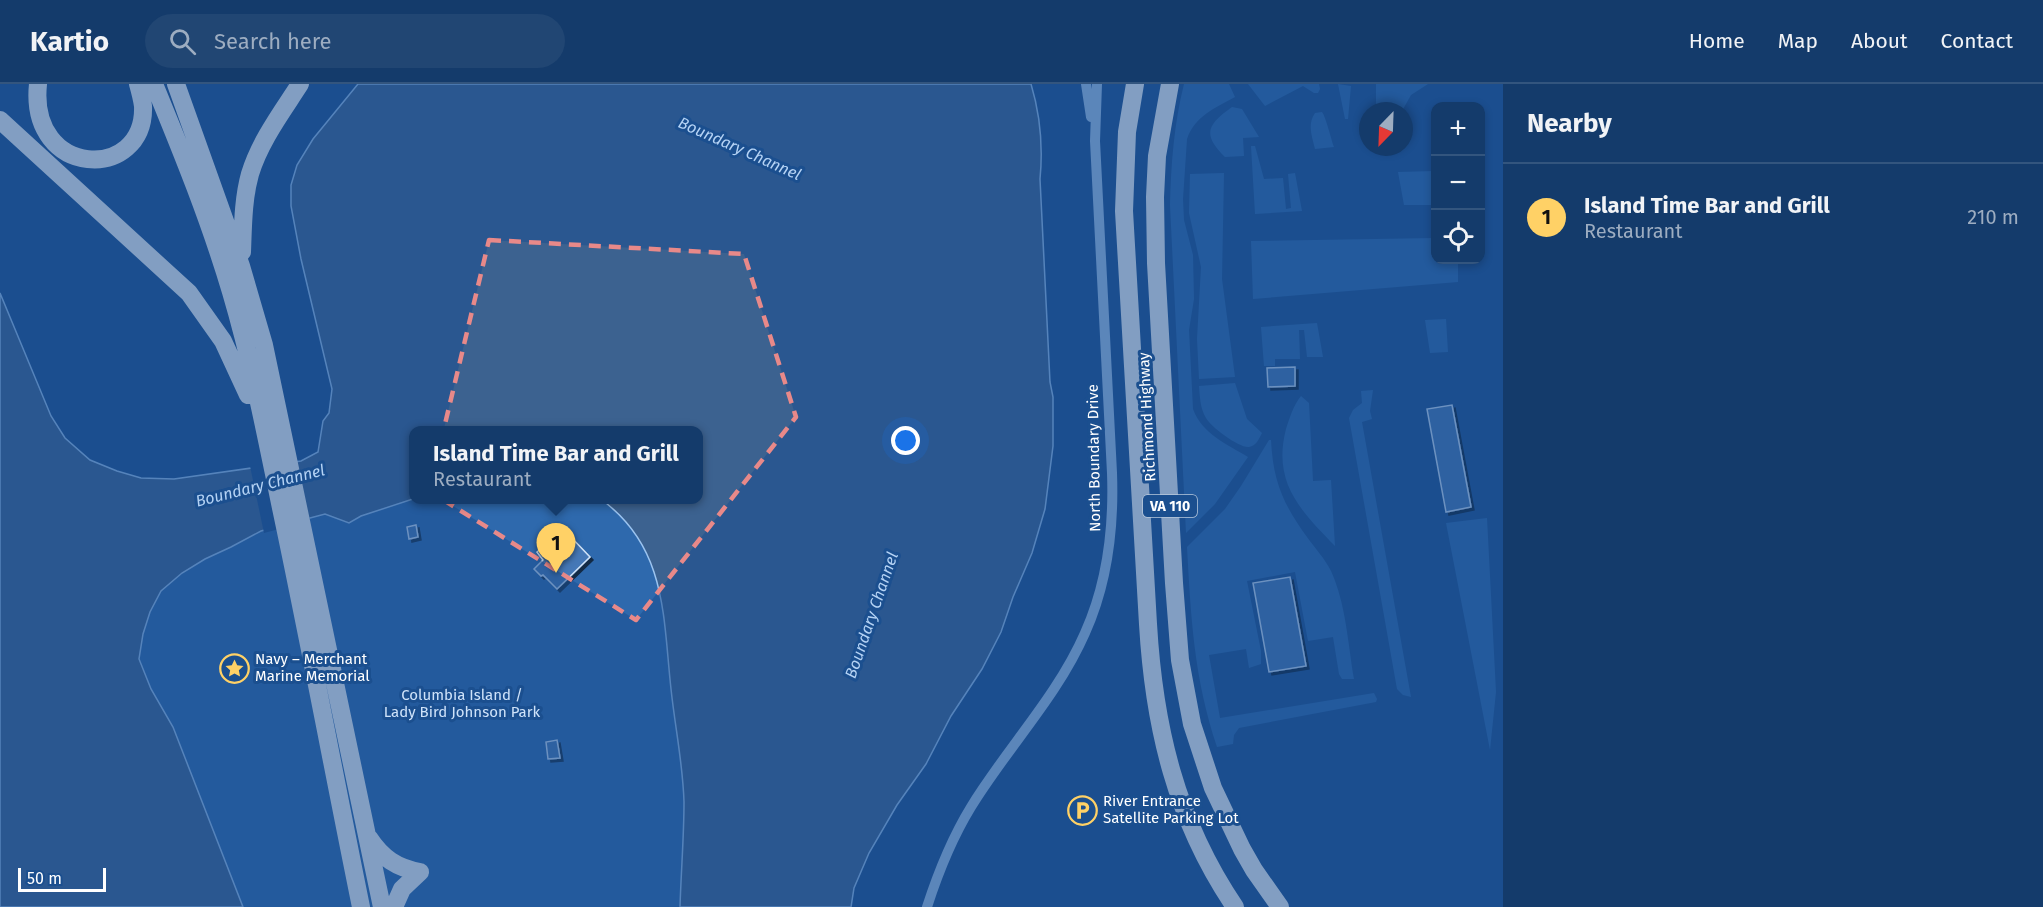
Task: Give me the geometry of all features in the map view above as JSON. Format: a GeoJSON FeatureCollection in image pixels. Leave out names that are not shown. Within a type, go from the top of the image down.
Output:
{"type":"FeatureCollection","features":[{"type":"Feature","properties":{"kind":"highway"},"geometry":{"type":"LineString","coordinates":[[38,84],[41,119],[56,145],[80,159],[98,160],[123,150],[139,129],[143,105],[138,84]]}},
{"type":"Feature","properties":{"kind":"highway"},"geometry":{"type":"LineString","coordinates":[[154,84],[189,170],[218,251],[270,415],[303,569],[382,907]]}},
{"type":"Feature","properties":{"kind":"highway"},"geometry":{"type":"LineString","coordinates":[[176,84],[241,266],[264,345],[270,415]]}},
{"type":"Feature","properties":{"kind":"highway"},"geometry":{"type":"LineString","coordinates":[[241,266],[243,212],[250,173],[266,138],[300,84]]}},
{"type":"Feature","properties":{"kind":"highway","name":"Richmond Highway"},"geometry":{"type":"LineString","coordinates":[[1135,84],[1126,142],[1124,211],[1148,624],[1154,691],[1167,759],[1183,809],[1194,836],[1234,907]]}},
{"type":"Feature","properties":{"kind":"highway","name":"Richmond Highway"},"geometry":{"type":"LineString","coordinates":[[1170,84],[1159,136],[1155,197],[1156,263],[1180,660],[1192,724],[1213,789],[1242,849],[1280,907]]}},
{"type":"Feature","properties":{"kind":"highway"},"geometry":{"type":"LineString","coordinates":[[0,120],[189,292],[223,341],[240,374],[251,403],[270,415]]}},
{"type":"Feature","properties":{"kind":"highway"},"geometry":{"type":"LineString","coordinates":[[303,569],[360,907]]}},
{"type":"Feature","properties":{"kind":"highway"},"geometry":{"type":"LineString","coordinates":[[366,834],[388,861],[402,868],[420,872],[402,889],[394,907]]}},
{"type":"Feature","properties":{"kind":"street","name":"North Boundary Drive"},"geometry":{"type":"LineString","coordinates":[[1086,84],[1095,141]]}},
{"type":"Feature","properties":{"kind":"street","name":"North Boundary Drive"},"geometry":{"type":"LineString","coordinates":[[927,907],[941,867],[970,807],[1054,689],[1073,657],[1091,618],[1103,581],[1110,539],[1113,482],[1095,141],[1096,84]]}},
{"type":"Feature","properties":{"kind":"highlighted area"},"geometry":{"type":"Polygon","coordinates":[[[489,240],[744,254],[796,417],[636,620],[429,491],[489,240]]]}},
{"type":"Feature","properties":{"kind":"green space"},"geometry":{"type":"Polygon","coordinates":[[[1184,84],[1229,84],[1235,97],[1206,113],[1191,131],[1187,139],[1183,199],[1184,220],[1193,255],[1194,299],[1189,330],[1193,409],[1197,418],[1209,432],[1248,457],[1215,504],[1186,533],[1170,205],[1174,144],[1184,84]]]}},
{"type":"Feature","properties":{"kind":"green space"},"geometry":{"type":"Polygon","coordinates":[[[1248,84],[1319,84],[1320,89],[1318,93],[1314,93],[1303,86],[1265,106],[1248,84]]]}},
{"type":"Feature","properties":{"kind":"green space"},"geometry":{"type":"Polygon","coordinates":[[[1338,84],[1351,86],[1348,119],[1345,119],[1338,84]]]}},
{"type":"Feature","properties":{"kind":"green space"},"geometry":{"type":"Polygon","coordinates":[[[1376,84],[1428,84],[1411,95],[1407,102],[1376,102],[1376,84]]]}},
{"type":"Feature","properties":{"kind":"green space"},"geometry":{"type":"Polygon","coordinates":[[[1232,107],[1242,109],[1259,137],[1243,138],[1244,156],[1225,157],[1213,142],[1210,130],[1217,119],[1232,107]]]}},
{"type":"Feature","properties":{"kind":"green space"},"geometry":{"type":"Polygon","coordinates":[[[1322,112],[1334,147],[1315,149],[1311,122],[1315,113],[1322,112]]]}},
{"type":"Feature","properties":{"kind":"green space"},"geometry":{"type":"Polygon","coordinates":[[[1251,146],[1255,146],[1264,179],[1283,178],[1286,209],[1291,208],[1288,174],[1295,173],[1302,211],[1255,214],[1251,146]]]}},
{"type":"Feature","properties":{"kind":"green space"},"geometry":{"type":"Polygon","coordinates":[[[1431,171],[1431,205],[1404,205],[1398,172],[1431,171]]]}},
{"type":"Feature","properties":{"kind":"green space"},"geometry":{"type":"Polygon","coordinates":[[[1224,173],[1222,279],[1235,377],[1199,379],[1197,339],[1201,267],[1189,213],[1190,174],[1224,173]]]}},
{"type":"Feature","properties":{"kind":"green space"},"geometry":{"type":"Polygon","coordinates":[[[1431,238],[1431,264],[1458,264],[1458,282],[1253,299],[1251,241],[1431,238]]]}},
{"type":"Feature","properties":{"kind":"green space"},"geometry":{"type":"Polygon","coordinates":[[[1446,319],[1448,352],[1430,353],[1425,320],[1446,319]]]}},
{"type":"Feature","properties":{"kind":"green space"},"geometry":{"type":"Polygon","coordinates":[[[1317,323],[1323,357],[1307,357],[1304,330],[1299,330],[1300,359],[1275,359],[1275,366],[1264,366],[1261,327],[1317,323]]]}},
{"type":"Feature","properties":{"kind":"green space"},"geometry":{"type":"Polygon","coordinates":[[[1235,383],[1247,419],[1262,433],[1255,444],[1249,447],[1232,441],[1219,431],[1206,418],[1201,406],[1199,386],[1235,383]]]}},
{"type":"Feature","properties":{"kind":"green space"},"geometry":{"type":"Polygon","coordinates":[[[1373,390],[1370,411],[1372,419],[1362,422],[1411,697],[1403,695],[1397,689],[1349,418],[1353,410],[1362,403],[1361,391],[1373,390]]]}},
{"type":"Feature","properties":{"kind":"green space"},"geometry":{"type":"Polygon","coordinates":[[[1301,396],[1309,403],[1313,481],[1331,480],[1335,546],[1301,508],[1286,481],[1283,448],[1286,429],[1301,396]]]}},
{"type":"Feature","properties":{"kind":"green space"},"geometry":{"type":"Polygon","coordinates":[[[1271,440],[1277,480],[1286,503],[1329,567],[1336,584],[1343,610],[1354,679],[1342,679],[1339,674],[1333,637],[1308,641],[1295,572],[1247,581],[1261,651],[1261,664],[1249,668],[1246,649],[1209,655],[1220,718],[1374,693],[1377,699],[1376,702],[1239,728],[1234,735],[1233,744],[1217,747],[1198,672],[1187,547],[1225,509],[1271,440]]]}},
{"type":"Feature","properties":{"kind":"green space","name":"Columbia Island / Lady Bird Johnson Park"},"geometry":{"type":"Polygon","coordinates":[[[409,500],[409,504],[606,504],[623,519],[639,540],[650,562],[663,610],[684,802],[680,907],[243,907],[173,727],[151,689],[139,658],[143,634],[150,612],[161,591],[182,573],[205,559],[261,531],[325,514],[349,523],[361,516],[409,500]]]}},
{"type":"Feature","properties":{"kind":"green space"},"geometry":{"type":"Polygon","coordinates":[[[1487,518],[1496,692],[1490,750],[1446,523],[1487,518]]]}},
{"type":"Feature","properties":{"kind":"water","name":"Boundary Channel"},"geometry":{"type":"Polygon","coordinates":[[[358,84],[1031,84],[1040,131],[1040,179],[1050,382],[1053,397],[1053,446],[1045,509],[1032,553],[1001,632],[982,669],[951,716],[926,764],[897,805],[869,853],[854,888],[851,907],[680,907],[684,802],[663,610],[650,562],[639,540],[623,519],[606,504],[703,504],[703,426],[409,426],[409,500],[361,516],[349,523],[325,514],[261,531],[182,573],[161,591],[150,612],[143,634],[139,659],[151,689],[173,727],[243,907],[0,907],[0,293],[51,416],[65,438],[90,460],[141,478],[174,479],[301,461],[318,452],[323,421],[329,413],[332,389],[301,259],[291,206],[291,185],[297,165],[313,139],[358,84]]]}},
{"type":"Feature","properties":{"kind":"pier"},"geometry":{"type":"Polygon","coordinates":[[[296,459],[310,521],[264,533],[250,466],[296,459]]]}},
{"type":"Feature","properties":{"kind":"building"},"geometry":{"type":"Polygon","coordinates":[[[1295,367],[1295,386],[1268,387],[1267,368],[1295,367]]]}},
{"type":"Feature","properties":{"kind":"building"},"geometry":{"type":"Polygon","coordinates":[[[1452,405],[1471,507],[1446,512],[1427,409],[1452,405]]]}},
{"type":"Feature","properties":{"kind":"building"},"geometry":{"type":"Polygon","coordinates":[[[416,525],[418,537],[409,539],[407,527],[416,525]]]}},
{"type":"Feature","properties":{"kind":"building"},"geometry":{"type":"Polygon","coordinates":[[[569,535],[590,557],[557,589],[534,569],[543,560],[537,552],[546,544],[553,551],[569,535]]]}},
{"type":"Feature","properties":{"kind":"building"},"geometry":{"type":"Polygon","coordinates":[[[1290,577],[1306,666],[1269,672],[1253,583],[1290,577]]]}},
{"type":"Feature","properties":{"kind":"building"},"geometry":{"type":"Polygon","coordinates":[[[557,740],[560,758],[548,759],[546,742],[557,740]]]}},
{"type":"Feature","properties":{"kind":"place","name":"Island Time Bar and Grill"},"geometry":{"type":"Point","coordinates":[556,573]}},
{"type":"Feature","properties":{"kind":"place","name":"Navy – Merchant Marine Memorial"},"geometry":{"type":"Point","coordinates":[234,668]}},
{"type":"Feature","properties":{"kind":"place","name":"River Entrance Satellite Parking Lot"},"geometry":{"type":"Point","coordinates":[1082,810]}}]}
